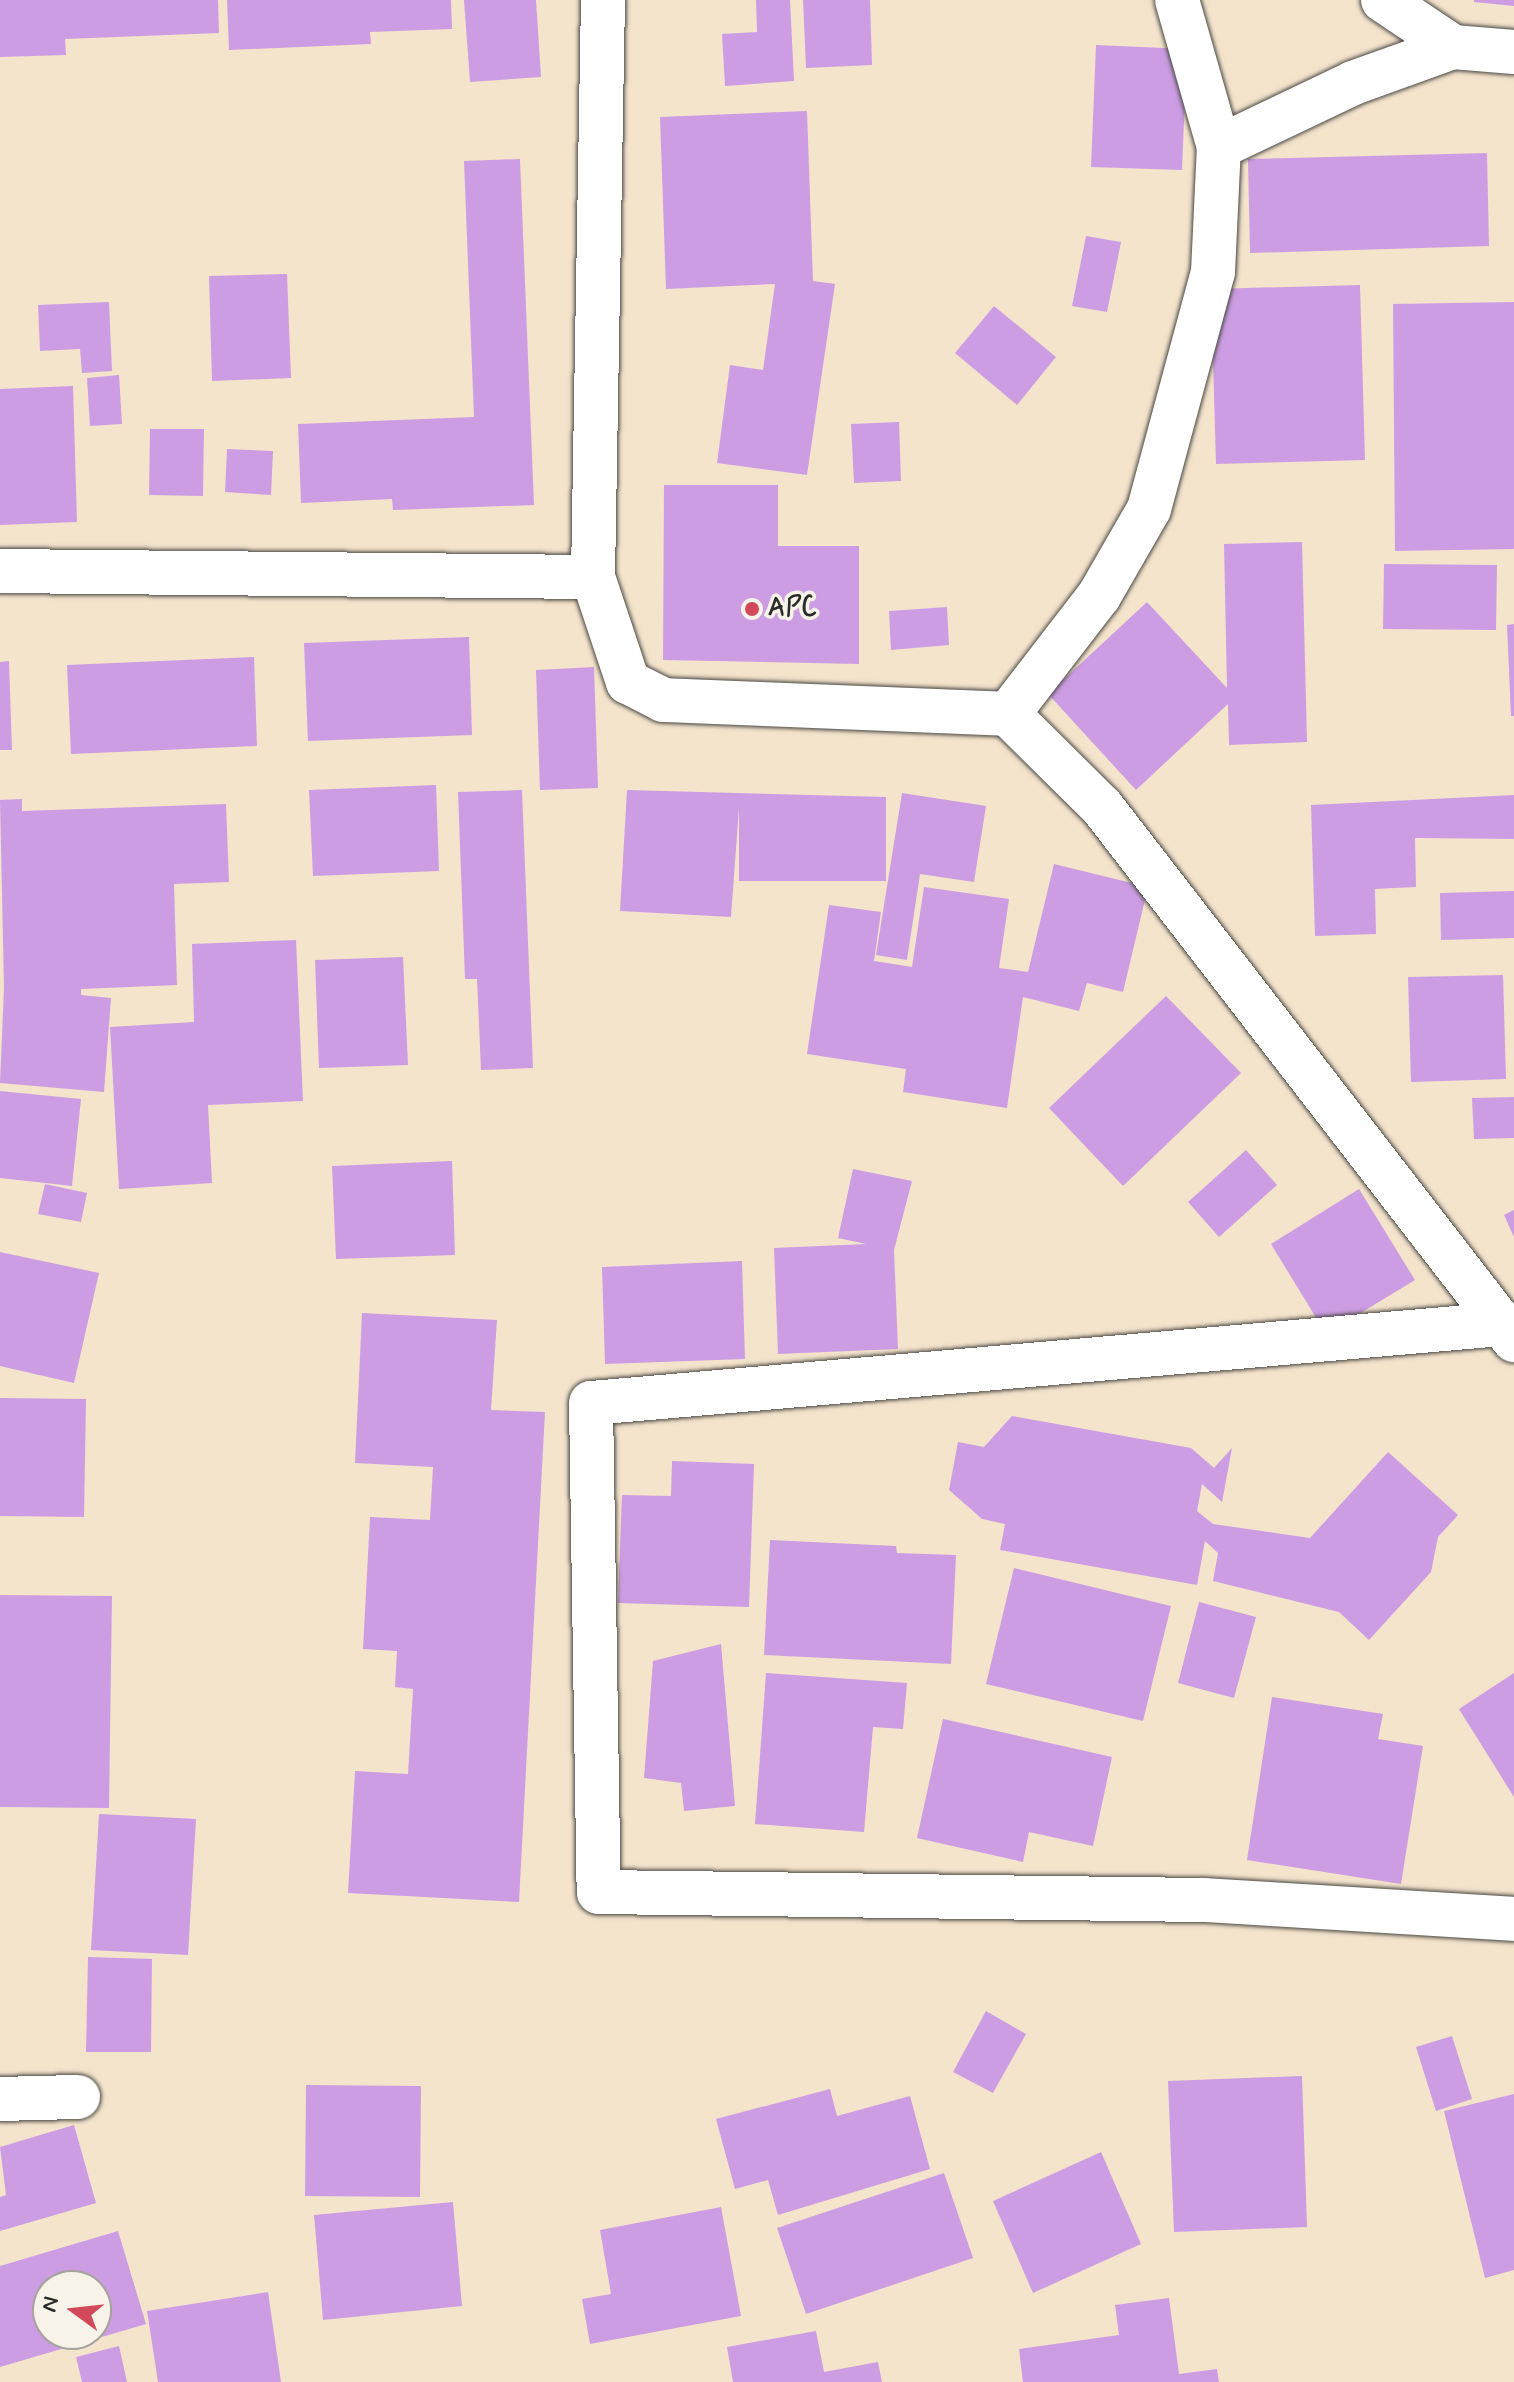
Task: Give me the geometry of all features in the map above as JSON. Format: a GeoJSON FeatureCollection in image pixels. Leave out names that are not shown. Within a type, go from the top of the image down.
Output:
{"type":"FeatureCollection","features":[{"type":"Feature","properties":{"kind":"street"},"geometry":{"type":"LineString","coordinates":[[603,0],[593,577],[628,682],[663,700],[1008,714],[1102,807],[1508,1332]]}},
{"type":"Feature","properties":{"kind":"street"},"geometry":{"type":"LineString","coordinates":[[1008,714],[1099,596],[1149,509],[1213,272],[1219,147],[1177,0]]}},
{"type":"Feature","properties":{"kind":"street"},"geometry":{"type":"LineString","coordinates":[[1383,0],[1453,47]]}},
{"type":"Feature","properties":{"kind":"street"},"geometry":{"type":"LineString","coordinates":[[1219,147],[1353,83],[1453,47],[1514,52]]}},
{"type":"Feature","properties":{"kind":"street"},"geometry":{"type":"LineString","coordinates":[[0,571],[593,577]]}},
{"type":"Feature","properties":{"kind":"street"},"geometry":{"type":"LineString","coordinates":[[1508,1332],[591,1403],[599,1892],[1204,1900],[1514,1919]]}},
{"type":"Feature","properties":{"kind":"street"},"geometry":{"type":"LineString","coordinates":[[0,2099],[78,2097]]}},
{"type":"Feature","properties":{"kind":"building"},"geometry":{"type":"Polygon","coordinates":[[[0,0],[218,0],[219,33],[65,39],[66,55],[0,57],[0,0]]]}},
{"type":"Feature","properties":{"kind":"building"},"geometry":{"type":"Polygon","coordinates":[[[227,0],[451,0],[452,29],[370,32],[371,44],[229,50],[227,0]]]}},
{"type":"Feature","properties":{"kind":"building"},"geometry":{"type":"Polygon","coordinates":[[[464,0],[536,0],[541,77],[470,82],[464,0]]]}},
{"type":"Feature","properties":{"kind":"building"},"geometry":{"type":"Polygon","coordinates":[[[756,0],[790,0],[794,81],[725,86],[722,34],[757,32],[756,0]]]}},
{"type":"Feature","properties":{"kind":"building"},"geometry":{"type":"Polygon","coordinates":[[[803,0],[870,0],[872,65],[806,68],[803,0]]]}},
{"type":"Feature","properties":{"kind":"building"},"geometry":{"type":"Polygon","coordinates":[[[1514,0],[1514,6],[1474,2],[1514,0]]]}},
{"type":"Feature","properties":{"kind":"building"},"geometry":{"type":"Polygon","coordinates":[[[1096,45],[1187,49],[1182,170],[1091,167],[1096,45]]]}},
{"type":"Feature","properties":{"kind":"building"},"geometry":{"type":"Polygon","coordinates":[[[807,111],[813,281],[835,284],[807,475],[717,463],[730,365],[763,370],[775,284],[666,289],[660,117],[807,111]]]}},
{"type":"Feature","properties":{"kind":"building"},"geometry":{"type":"Polygon","coordinates":[[[1487,153],[1489,246],[1250,253],[1248,159],[1487,153]]]}},
{"type":"Feature","properties":{"kind":"building"},"geometry":{"type":"Polygon","coordinates":[[[520,159],[534,505],[393,510],[392,499],[301,503],[298,424],[474,417],[464,161],[520,159]]]}},
{"type":"Feature","properties":{"kind":"building"},"geometry":{"type":"Polygon","coordinates":[[[1086,236],[1121,242],[1107,312],[1072,306],[1086,236]]]}},
{"type":"Feature","properties":{"kind":"building"},"geometry":{"type":"Polygon","coordinates":[[[287,274],[291,378],[212,381],[209,276],[287,274]]]}},
{"type":"Feature","properties":{"kind":"building"},"geometry":{"type":"Polygon","coordinates":[[[1360,285],[1365,460],[1216,464],[1211,289],[1360,285]]]}},
{"type":"Feature","properties":{"kind":"building"},"geometry":{"type":"Polygon","coordinates":[[[109,302],[112,371],[82,373],[80,349],[40,351],[38,305],[109,302]]]}},
{"type":"Feature","properties":{"kind":"building"},"geometry":{"type":"Polygon","coordinates":[[[1514,302],[1514,549],[1395,551],[1393,304],[1514,302]]]}},
{"type":"Feature","properties":{"kind":"building"},"geometry":{"type":"Polygon","coordinates":[[[994,306],[1056,357],[1017,405],[955,353],[994,306]]]}},
{"type":"Feature","properties":{"kind":"building"},"geometry":{"type":"Polygon","coordinates":[[[119,375],[122,424],[90,426],[87,378],[119,375]]]}},
{"type":"Feature","properties":{"kind":"building"},"geometry":{"type":"Polygon","coordinates":[[[73,386],[77,522],[0,525],[0,389],[73,386]]]}},
{"type":"Feature","properties":{"kind":"building"},"geometry":{"type":"Polygon","coordinates":[[[899,422],[901,481],[854,483],[851,424],[899,422]]]}},
{"type":"Feature","properties":{"kind":"building"},"geometry":{"type":"Polygon","coordinates":[[[150,429],[204,429],[203,496],[149,495],[150,429]]]}},
{"type":"Feature","properties":{"kind":"building"},"geometry":{"type":"Polygon","coordinates":[[[227,449],[273,451],[271,495],[225,492],[227,449]]]}},
{"type":"Feature","properties":{"kind":"building"},"geometry":{"type":"Polygon","coordinates":[[[664,485],[778,485],[778,546],[859,546],[859,664],[663,660],[664,485]]]}},
{"type":"Feature","properties":{"kind":"building"},"geometry":{"type":"Polygon","coordinates":[[[1302,542],[1307,742],[1229,745],[1228,704],[1136,790],[1048,694],[1147,602],[1227,688],[1224,544],[1302,542]]]}},
{"type":"Feature","properties":{"kind":"building"},"geometry":{"type":"Polygon","coordinates":[[[1384,564],[1497,565],[1496,630],[1383,629],[1384,564]]]}},
{"type":"Feature","properties":{"kind":"building"},"geometry":{"type":"Polygon","coordinates":[[[947,607],[949,645],[891,650],[889,611],[947,607]]]}},
{"type":"Feature","properties":{"kind":"building"},"geometry":{"type":"Polygon","coordinates":[[[1514,624],[1514,716],[1511,716],[1507,625],[1514,624]]]}},
{"type":"Feature","properties":{"kind":"building"},"geometry":{"type":"Polygon","coordinates":[[[469,637],[472,735],[308,741],[304,643],[469,637]]]}},
{"type":"Feature","properties":{"kind":"building"},"geometry":{"type":"Polygon","coordinates":[[[254,657],[257,746],[71,754],[67,665],[254,657]]]}},
{"type":"Feature","properties":{"kind":"building"},"geometry":{"type":"Polygon","coordinates":[[[9,661],[12,750],[0,750],[0,662],[9,661]]]}},
{"type":"Feature","properties":{"kind":"building"},"geometry":{"type":"Polygon","coordinates":[[[594,667],[598,788],[540,790],[536,670],[594,667]]]}},
{"type":"Feature","properties":{"kind":"building"},"geometry":{"type":"Polygon","coordinates":[[[436,785],[439,871],[313,876],[309,790],[436,785]]]}},
{"type":"Feature","properties":{"kind":"building"},"geometry":{"type":"Polygon","coordinates":[[[522,790],[533,1068],[481,1070],[477,979],[465,979],[458,792],[522,790]]]}},
{"type":"Feature","properties":{"kind":"building"},"geometry":{"type":"Polygon","coordinates":[[[627,790],[886,797],[886,881],[739,881],[739,808],[731,917],[620,911],[627,790]]]}},
{"type":"Feature","properties":{"kind":"building"},"geometry":{"type":"Polygon","coordinates":[[[902,793],[986,806],[974,882],[920,874],[907,960],[876,955],[902,793]]]}},
{"type":"Feature","properties":{"kind":"building"},"geometry":{"type":"Polygon","coordinates":[[[1514,795],[1514,839],[1415,838],[1416,887],[1375,889],[1376,934],[1315,936],[1311,805],[1514,795]]]}},
{"type":"Feature","properties":{"kind":"building"},"geometry":{"type":"Polygon","coordinates":[[[22,799],[22,811],[226,804],[229,882],[174,884],[177,985],[81,989],[81,995],[111,998],[104,1092],[0,1083],[4,988],[0,800],[22,799]]]}},
{"type":"Feature","properties":{"kind":"building"},"geometry":{"type":"Polygon","coordinates":[[[1054,864],[1148,887],[1123,992],[1087,983],[1079,1011],[1023,997],[1007,1108],[903,1092],[906,1069],[807,1054],[829,905],[881,912],[874,961],[912,967],[924,887],[1009,899],[999,968],[1028,972],[1054,864]]]}},
{"type":"Feature","properties":{"kind":"building"},"geometry":{"type":"Polygon","coordinates":[[[1514,891],[1514,938],[1441,940],[1440,893],[1514,891]]]}},
{"type":"Feature","properties":{"kind":"building"},"geometry":{"type":"Polygon","coordinates":[[[296,940],[303,1101],[208,1105],[212,1183],[119,1189],[110,1027],[194,1022],[192,944],[296,940]]]}},
{"type":"Feature","properties":{"kind":"building"},"geometry":{"type":"Polygon","coordinates":[[[403,957],[408,1065],[319,1068],[315,960],[403,957]]]}},
{"type":"Feature","properties":{"kind":"building"},"geometry":{"type":"Polygon","coordinates":[[[1503,975],[1506,1079],[1411,1082],[1408,977],[1503,975]]]}},
{"type":"Feature","properties":{"kind":"building"},"geometry":{"type":"Polygon","coordinates":[[[1166,996],[1241,1073],[1123,1186],[1049,1108],[1166,996]]]}},
{"type":"Feature","properties":{"kind":"building"},"geometry":{"type":"Polygon","coordinates":[[[0,1091],[81,1099],[72,1186],[0,1178],[0,1091]]]}},
{"type":"Feature","properties":{"kind":"building"},"geometry":{"type":"Polygon","coordinates":[[[1514,1097],[1514,1138],[1474,1139],[1472,1098],[1514,1097]]]}},
{"type":"Feature","properties":{"kind":"building"},"geometry":{"type":"Polygon","coordinates":[[[1246,1150],[1277,1185],[1219,1237],[1188,1202],[1246,1150]]]}},
{"type":"Feature","properties":{"kind":"building"},"geometry":{"type":"Polygon","coordinates":[[[452,1161],[455,1255],[336,1259],[332,1166],[452,1161]]]}},
{"type":"Feature","properties":{"kind":"building"},"geometry":{"type":"Polygon","coordinates":[[[853,1169],[912,1181],[894,1250],[898,1349],[778,1354],[774,1248],[866,1244],[838,1238],[853,1169]]]}},
{"type":"Feature","properties":{"kind":"building"},"geometry":{"type":"Polygon","coordinates":[[[45,1184],[87,1193],[81,1222],[38,1214],[45,1184]]]}},
{"type":"Feature","properties":{"kind":"building"},"geometry":{"type":"Polygon","coordinates":[[[1359,1189],[1415,1280],[1326,1334],[1271,1244],[1359,1189]]]}},
{"type":"Feature","properties":{"kind":"building"},"geometry":{"type":"Polygon","coordinates":[[[1514,1210],[1514,1237],[1504,1215],[1514,1210]]]}},
{"type":"Feature","properties":{"kind":"building"},"geometry":{"type":"Polygon","coordinates":[[[0,1252],[99,1273],[74,1383],[0,1366],[0,1252]]]}},
{"type":"Feature","properties":{"kind":"building"},"geometry":{"type":"Polygon","coordinates":[[[742,1261],[745,1359],[605,1364],[602,1267],[742,1261]]]}},
{"type":"Feature","properties":{"kind":"building"},"geometry":{"type":"Polygon","coordinates":[[[362,1313],[497,1320],[491,1410],[545,1412],[519,1902],[348,1893],[355,1771],[408,1774],[413,1689],[395,1687],[397,1651],[363,1649],[370,1517],[430,1520],[433,1467],[355,1463],[362,1313]]]}},
{"type":"Feature","properties":{"kind":"building"},"geometry":{"type":"Polygon","coordinates":[[[0,1398],[86,1399],[84,1517],[0,1516],[0,1398]]]}},
{"type":"Feature","properties":{"kind":"building"},"geometry":{"type":"Polygon","coordinates":[[[1012,1416],[1191,1448],[1214,1468],[1232,1448],[1222,1502],[1202,1484],[1197,1511],[1213,1524],[1310,1538],[1388,1452],[1458,1515],[1438,1537],[1431,1572],[1369,1640],[1339,1612],[1213,1581],[1218,1553],[1205,1541],[1197,1585],[1000,1550],[1005,1524],[982,1519],[949,1490],[958,1442],[984,1447],[1012,1416]]]}},
{"type":"Feature","properties":{"kind":"building"},"geometry":{"type":"Polygon","coordinates":[[[672,1461],[754,1464],[749,1607],[618,1603],[622,1495],[671,1496],[672,1461]]]}},
{"type":"Feature","properties":{"kind":"building"},"geometry":{"type":"Polygon","coordinates":[[[770,1540],[896,1546],[897,1553],[956,1555],[951,1664],[764,1655],[770,1540]]]}},
{"type":"Feature","properties":{"kind":"building"},"geometry":{"type":"Polygon","coordinates":[[[1014,1568],[1171,1606],[1143,1721],[986,1684],[1014,1568]]]}},
{"type":"Feature","properties":{"kind":"building"},"geometry":{"type":"Polygon","coordinates":[[[0,1595],[112,1596],[109,1808],[0,1807],[0,1595]]]}},
{"type":"Feature","properties":{"kind":"building"},"geometry":{"type":"Polygon","coordinates":[[[1199,1602],[1256,1617],[1234,1698],[1178,1683],[1199,1602]]]}},
{"type":"Feature","properties":{"kind":"building"},"geometry":{"type":"Polygon","coordinates":[[[721,1644],[735,1806],[684,1811],[681,1783],[644,1778],[653,1661],[721,1644]]]}},
{"type":"Feature","properties":{"kind":"building"},"geometry":{"type":"Polygon","coordinates":[[[766,1673],[907,1683],[903,1729],[873,1727],[864,1832],[755,1824],[766,1673]]]}},
{"type":"Feature","properties":{"kind":"building"},"geometry":{"type":"Polygon","coordinates":[[[1514,1673],[1514,1797],[1459,1709],[1514,1673]]]}},
{"type":"Feature","properties":{"kind":"building"},"geometry":{"type":"Polygon","coordinates":[[[1272,1697],[1383,1714],[1378,1739],[1423,1746],[1401,1884],[1247,1860],[1272,1697]]]}},
{"type":"Feature","properties":{"kind":"building"},"geometry":{"type":"Polygon","coordinates":[[[943,1719],[1112,1757],[1093,1846],[1029,1832],[1023,1862],[917,1838],[943,1719]]]}},
{"type":"Feature","properties":{"kind":"building"},"geometry":{"type":"Polygon","coordinates":[[[99,1814],[196,1819],[188,1955],[91,1950],[99,1814]]]}},
{"type":"Feature","properties":{"kind":"building"},"geometry":{"type":"Polygon","coordinates":[[[88,1957],[152,1959],[151,2052],[86,2052],[88,1957]]]}},
{"type":"Feature","properties":{"kind":"building"},"geometry":{"type":"Polygon","coordinates":[[[986,2011],[1026,2034],[993,2093],[953,2072],[986,2011]]]}},
{"type":"Feature","properties":{"kind":"building"},"geometry":{"type":"Polygon","coordinates":[[[1452,2036],[1472,2099],[1436,2111],[1416,2047],[1452,2036]]]}},
{"type":"Feature","properties":{"kind":"building"},"geometry":{"type":"Polygon","coordinates":[[[1302,2076],[1307,2227],[1174,2232],[1168,2081],[1302,2076]]]}},
{"type":"Feature","properties":{"kind":"building"},"geometry":{"type":"Polygon","coordinates":[[[306,2085],[421,2086],[420,2197],[305,2196],[306,2085]]]}},
{"type":"Feature","properties":{"kind":"building"},"geometry":{"type":"Polygon","coordinates":[[[830,2089],[837,2116],[910,2096],[930,2169],[778,2215],[768,2180],[735,2189],[716,2119],[830,2089]]]}},
{"type":"Feature","properties":{"kind":"building"},"geometry":{"type":"Polygon","coordinates":[[[1514,2094],[1514,2270],[1485,2278],[1444,2111],[1514,2094]]]}},
{"type":"Feature","properties":{"kind":"building"},"geometry":{"type":"Polygon","coordinates":[[[74,2125],[96,2203],[0,2231],[0,2197],[6,2195],[0,2147],[74,2125]]]}},
{"type":"Feature","properties":{"kind":"building"},"geometry":{"type":"Polygon","coordinates":[[[1101,2152],[1141,2244],[1033,2293],[993,2201],[1101,2152]]]}},
{"type":"Feature","properties":{"kind":"building"},"geometry":{"type":"Polygon","coordinates":[[[944,2173],[973,2258],[806,2314],[777,2228],[944,2173]]]}},
{"type":"Feature","properties":{"kind":"building"},"geometry":{"type":"Polygon","coordinates":[[[453,2202],[462,2306],[323,2320],[314,2215],[453,2202]]]}},
{"type":"Feature","properties":{"kind":"building"},"geometry":{"type":"Polygon","coordinates":[[[721,2207],[741,2316],[590,2344],[582,2299],[611,2294],[600,2230],[721,2207]]]}},
{"type":"Feature","properties":{"kind":"building"},"geometry":{"type":"Polygon","coordinates":[[[118,2231],[146,2324],[112,2334],[112,2270],[32,2270],[32,2350],[58,2350],[0,2367],[0,2266],[118,2231]]]}},
{"type":"Feature","properties":{"kind":"building"},"geometry":{"type":"Polygon","coordinates":[[[268,2292],[281,2382],[158,2382],[147,2311],[268,2292]]]}},
{"type":"Feature","properties":{"kind":"building"},"geometry":{"type":"Polygon","coordinates":[[[1169,2298],[1179,2374],[1217,2369],[1219,2382],[1023,2382],[1019,2349],[1119,2335],[1115,2305],[1169,2298]]]}},
{"type":"Feature","properties":{"kind":"building"},"geometry":{"type":"Polygon","coordinates":[[[816,2331],[824,2372],[878,2362],[882,2382],[733,2382],[727,2347],[816,2331]]]}},
{"type":"Feature","properties":{"kind":"building"},"geometry":{"type":"Polygon","coordinates":[[[119,2346],[127,2382],[82,2382],[76,2357],[119,2346]]]}},
{"type":"Feature","properties":{"kind":"place","name":"APC"},"geometry":{"type":"Point","coordinates":[752,609]}}]}
